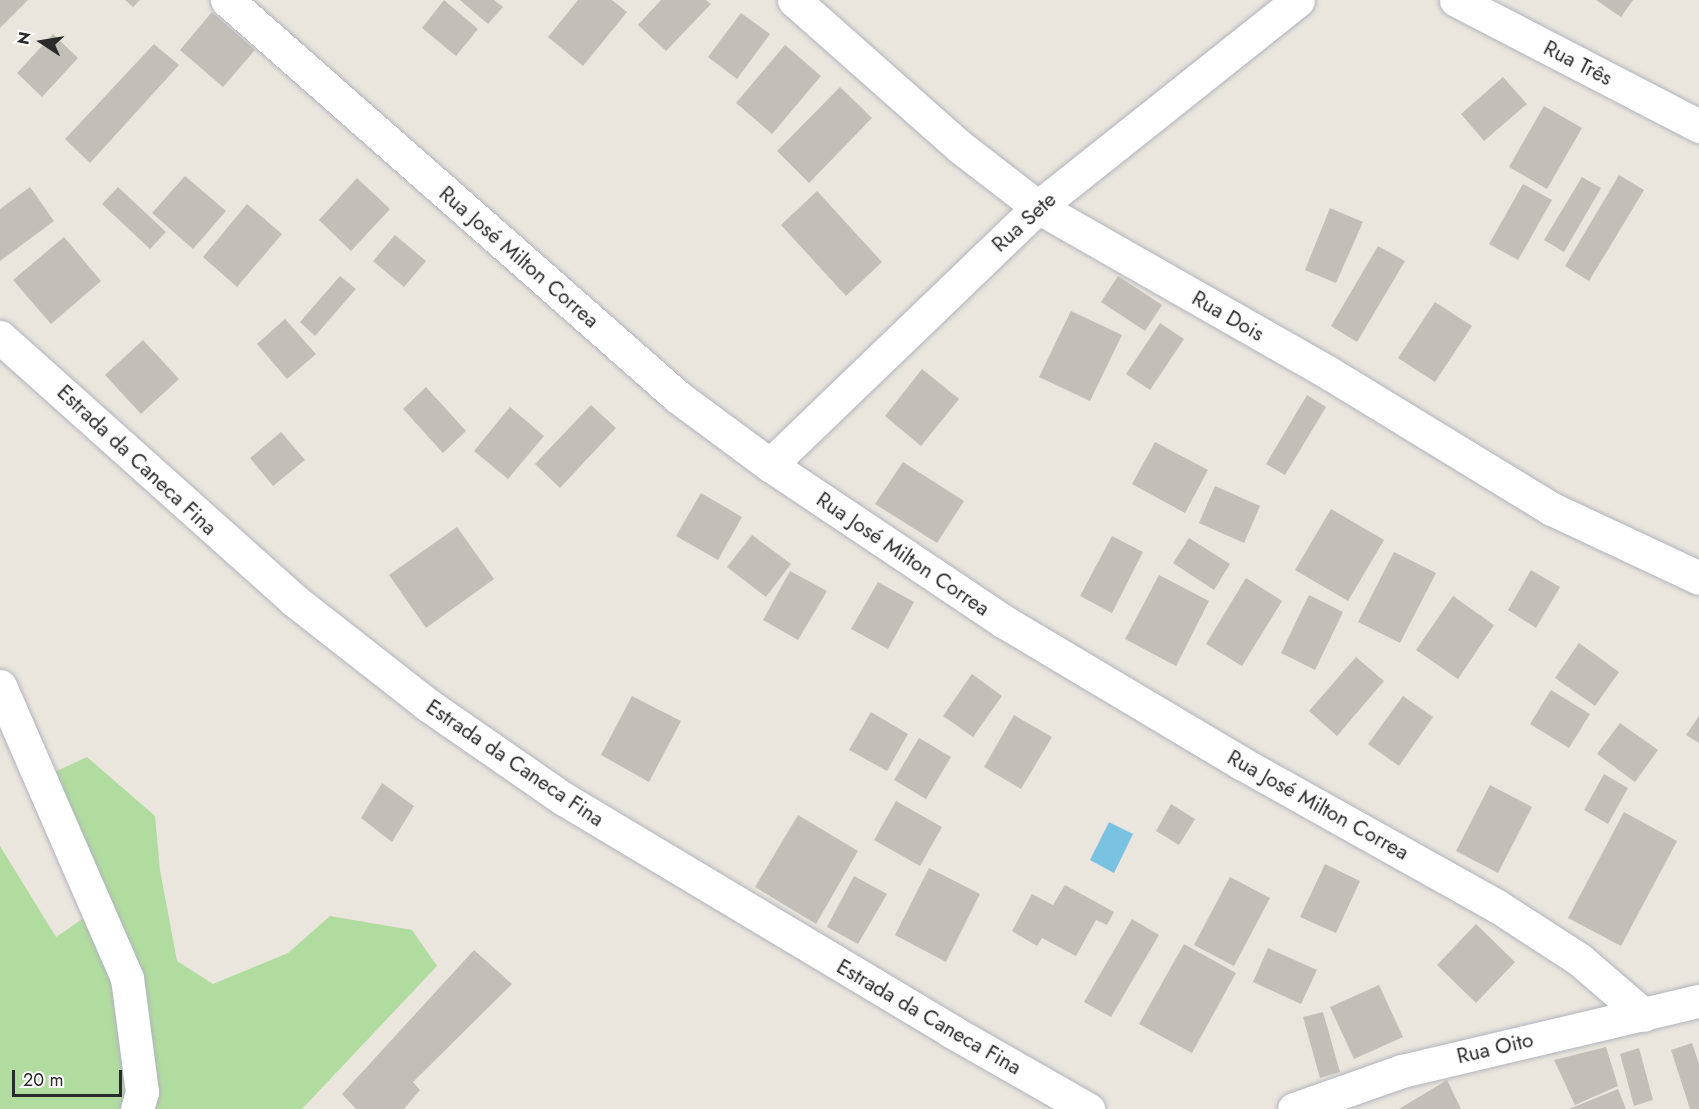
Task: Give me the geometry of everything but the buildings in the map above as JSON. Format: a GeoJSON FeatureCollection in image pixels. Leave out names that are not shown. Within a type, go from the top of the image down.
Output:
{"type":"FeatureCollection","features":[{"type":"Feature","properties":{"kind":"street","name":"Rua José Milton Correa"},"geometry":{"type":"LineString","coordinates":[[227,0],[678,397],[770,465],[1003,621],[1241,763],[1497,906],[1580,960],[1644,1015]]}},
{"type":"Feature","properties":{"kind":"street","name":"Rua Dois"},"geometry":{"type":"LineString","coordinates":[[794,0],[960,147],[1038,207],[1329,373],[1552,509],[1699,578]]}},
{"type":"Feature","properties":{"kind":"street","name":"Rua Sete"},"geometry":{"type":"LineString","coordinates":[[770,465],[1038,207],[1298,0]]}},
{"type":"Feature","properties":{"kind":"street","name":"Rua Três"},"geometry":{"type":"LineString","coordinates":[[1456,0],[1699,126]]}},
{"type":"Feature","properties":{"kind":"street","name":"Estrada da Caneca Fina"},"geometry":{"type":"LineString","coordinates":[[0,337],[295,602],[428,705],[564,799],[951,1031],[1088,1109]]}},
{"type":"Feature","properties":{"kind":"street"},"geometry":{"type":"LineString","coordinates":[[0,686],[127,978],[142,1092],[137,1109]]}},
{"type":"Feature","properties":{"kind":"street","name":"Rua Oito"},"geometry":{"type":"LineString","coordinates":[[1294,1109],[1402,1071],[1699,1001]]}},
{"type":"Feature","properties":{"kind":"green space"},"geometry":{"type":"Polygon","coordinates":[[[87,757],[155,816],[160,870],[177,961],[213,984],[288,953],[330,916],[412,930],[437,966],[302,1109],[0,1109],[0,846],[56,937],[90,914],[42,778],[87,757]]]}},
{"type":"Feature","properties":{"kind":"water"},"geometry":{"type":"Polygon","coordinates":[[[1109,822],[1133,834],[1114,873],[1090,860],[1109,822]]]}}]}
